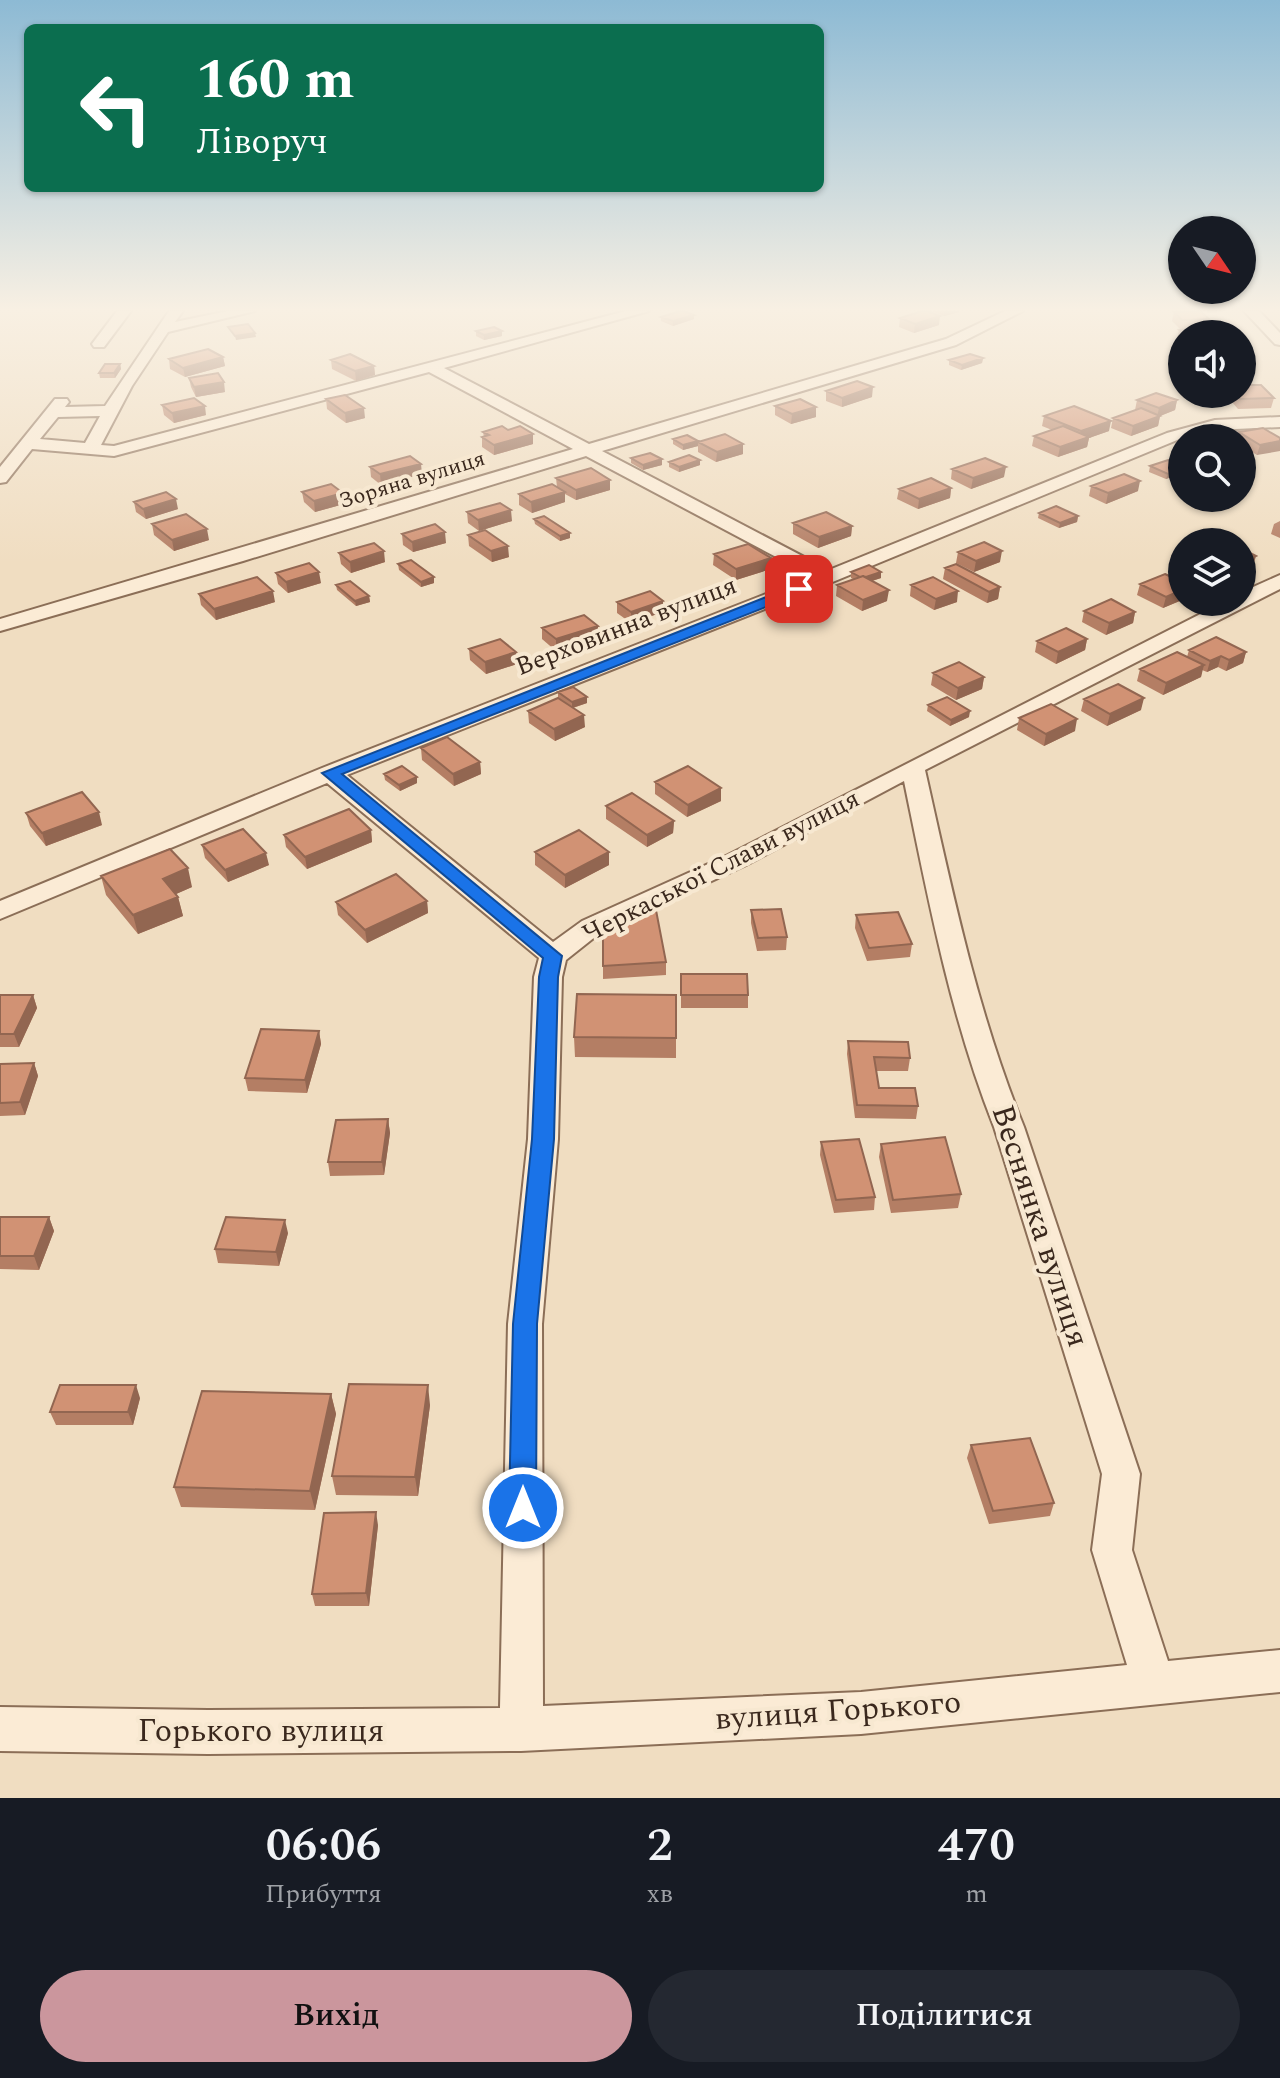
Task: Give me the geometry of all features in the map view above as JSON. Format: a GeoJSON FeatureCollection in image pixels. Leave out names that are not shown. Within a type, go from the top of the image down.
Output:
{"type":"FeatureCollection","features":[{"type":"Feature","properties":{"kind":"street"},"geometry":{"type":"LineString","coordinates":[[90,449],[121,395]]}},
{"type":"Feature","properties":{"kind":"street"},"geometry":{"type":"LineString","coordinates":[[26,443],[114,451],[330,395]]}},
{"type":"Feature","properties":{"kind":"street"},"geometry":{"type":"LineString","coordinates":[[483,395],[828,577]]}},
{"type":"Feature","properties":{"kind":"street","name":"Зоряна вулиця"},"geometry":{"type":"LineString","coordinates":[[0,625],[772,395]]}},
{"type":"Feature","properties":{"kind":"street"},"geometry":{"type":"LineString","coordinates":[[0,478],[57,407],[110,411]]}},
{"type":"Feature","properties":{"kind":"street","name":"Верховинна вулиця"},"geometry":{"type":"LineString","coordinates":[[0,911],[330,773],[828,577],[1173,436],[1215,425],[1280,422]]}},
{"type":"Feature","properties":{"kind":"street","name":"Черкаської Слави вулиця"},"geometry":{"type":"LineString","coordinates":[[1256,593],[1280,581]]}},
{"type":"Feature","properties":{"kind":"street","name":"Черкаської Слави вулиця"},"geometry":{"type":"LineString","coordinates":[[521,1729],[525,1324],[543,1139],[548,977],[553,956],[591,927],[737,860],[1210,616]]}},
{"type":"Feature","properties":{"kind":"street","name":"Веснянка вулиця"},"geometry":{"type":"LineString","coordinates":[[913,767],[935,877],[987,1072],[1023,1169],[1121,1474],[1112,1550],[1154,1684]]}},
{"type":"Feature","properties":{"kind":"street"},"geometry":{"type":"LineString","coordinates":[[330,773],[553,956]]}},
{"type":"Feature","properties":{"kind":"street","name":"вулиця Горького"},"geometry":{"type":"LineString","coordinates":[[521,1729],[861,1713],[1280,1671]]}},
{"type":"Feature","properties":{"kind":"street","name":"Горького вулиця"},"geometry":{"type":"LineString","coordinates":[[0,1729],[208,1732],[521,1729]]}},
{"type":"Feature","properties":{"kind":"building"},"geometry":{"type":"Polygon","coordinates":[[[345,395],[364,408],[345,413],[326,399],[345,395]]]}},
{"type":"Feature","properties":{"kind":"building"},"geometry":{"type":"Polygon","coordinates":[[[1151,395],[1168,397],[1168,404],[1159,408],[1137,400],[1151,395]]]}},
{"type":"Feature","properties":{"kind":"building"},"geometry":{"type":"Polygon","coordinates":[[[1256,395],[1271,395],[1274,398],[1256,399],[1256,395]]]}},
{"type":"Feature","properties":{"kind":"building"},"geometry":{"type":"Polygon","coordinates":[[[194,398],[205,406],[172,413],[162,405],[194,398]]]}},
{"type":"Feature","properties":{"kind":"building"},"geometry":{"type":"Polygon","coordinates":[[[800,399],[816,407],[792,414],[775,406],[800,399]]]}},
{"type":"Feature","properties":{"kind":"building"},"geometry":{"type":"Polygon","coordinates":[[[1074,406],[1111,421],[1081,431],[1044,416],[1074,406]]]}},
{"type":"Feature","properties":{"kind":"building"},"geometry":{"type":"Polygon","coordinates":[[[1141,408],[1160,416],[1133,426],[1113,418],[1141,408]]]}},
{"type":"Feature","properties":{"kind":"building"},"geometry":{"type":"Polygon","coordinates":[[[502,426],[508,430],[520,426],[533,434],[494,445],[482,437],[489,435],[483,432],[502,426]]]}},
{"type":"Feature","properties":{"kind":"building"},"geometry":{"type":"Polygon","coordinates":[[[1063,426],[1089,437],[1060,447],[1034,436],[1063,426]]]}},
{"type":"Feature","properties":{"kind":"building"},"geometry":{"type":"Polygon","coordinates":[[[1263,428],[1280,441],[1260,445],[1256,443],[1256,429],[1263,428]]]}},
{"type":"Feature","properties":{"kind":"building"},"geometry":{"type":"Polygon","coordinates":[[[725,434],[743,444],[717,452],[698,442],[725,434]]]}},
{"type":"Feature","properties":{"kind":"building"},"geometry":{"type":"Polygon","coordinates":[[[687,435],[698,441],[683,445],[673,439],[687,435]]]}},
{"type":"Feature","properties":{"kind":"building"},"geometry":{"type":"Polygon","coordinates":[[[650,453],[662,459],[643,465],[631,458],[650,453]]]}},
{"type":"Feature","properties":{"kind":"building"},"geometry":{"type":"Polygon","coordinates":[[[689,455],[700,460],[679,467],[669,462],[689,455]]]}},
{"type":"Feature","properties":{"kind":"building"},"geometry":{"type":"Polygon","coordinates":[[[410,456],[421,464],[380,474],[370,467],[410,456]]]}},
{"type":"Feature","properties":{"kind":"building"},"geometry":{"type":"Polygon","coordinates":[[[985,458],[1006,467],[973,478],[952,469],[985,458]]]}},
{"type":"Feature","properties":{"kind":"building"},"geometry":{"type":"Polygon","coordinates":[[[1168,460],[1168,474],[1150,466],[1168,460]]]}},
{"type":"Feature","properties":{"kind":"building"},"geometry":{"type":"Polygon","coordinates":[[[591,468],[610,480],[576,490],[556,478],[591,468]]]}},
{"type":"Feature","properties":{"kind":"building"},"geometry":{"type":"Polygon","coordinates":[[[1124,474],[1140,481],[1108,493],[1091,486],[1124,474]]]}},
{"type":"Feature","properties":{"kind":"building"},"geometry":{"type":"Polygon","coordinates":[[[931,478],[951,488],[919,499],[899,489],[931,478]]]}},
{"type":"Feature","properties":{"kind":"building"},"geometry":{"type":"Polygon","coordinates":[[[331,484],[343,493],[314,501],[302,492],[331,484]]]}},
{"type":"Feature","properties":{"kind":"building"},"geometry":{"type":"Polygon","coordinates":[[[552,484],[565,492],[531,502],[519,494],[552,484]]]}},
{"type":"Feature","properties":{"kind":"building"},"geometry":{"type":"Polygon","coordinates":[[[166,492],[176,499],[143,509],[134,502],[166,492]]]}},
{"type":"Feature","properties":{"kind":"building"},"geometry":{"type":"Polygon","coordinates":[[[500,503],[511,510],[478,520],[467,512],[500,503]]]}},
{"type":"Feature","properties":{"kind":"building"},"geometry":{"type":"Polygon","coordinates":[[[1056,506],[1078,516],[1060,523],[1039,513],[1056,506]]]}},
{"type":"Feature","properties":{"kind":"building"},"geometry":{"type":"Polygon","coordinates":[[[826,512],[852,526],[819,537],[793,523],[826,512]]]}},
{"type":"Feature","properties":{"kind":"building"},"geometry":{"type":"Polygon","coordinates":[[[186,514],[207,529],[172,540],[152,524],[186,514]]]}},
{"type":"Feature","properties":{"kind":"building"},"geometry":{"type":"Polygon","coordinates":[[[544,516],[570,533],[560,536],[534,519],[544,516]]]}},
{"type":"Feature","properties":{"kind":"building"},"geometry":{"type":"Polygon","coordinates":[[[435,524],[445,532],[412,542],[402,534],[435,524]]]}},
{"type":"Feature","properties":{"kind":"building"},"geometry":{"type":"Polygon","coordinates":[[[485,530],[508,546],[491,551],[468,535],[485,530]]]}},
{"type":"Feature","properties":{"kind":"building"},"geometry":{"type":"Polygon","coordinates":[[[984,542],[1002,551],[976,561],[958,552],[984,542]]]}},
{"type":"Feature","properties":{"kind":"building"},"geometry":{"type":"Polygon","coordinates":[[[374,543],[384,551],[350,562],[339,553],[374,543]]]}},
{"type":"Feature","properties":{"kind":"building"},"geometry":{"type":"Polygon","coordinates":[[[748,544],[771,558],[736,569],[714,554],[748,544]]]}},
{"type":"Feature","properties":{"kind":"building"},"geometry":{"type":"Polygon","coordinates":[[[411,560],[434,577],[421,582],[398,564],[411,560]]]}},
{"type":"Feature","properties":{"kind":"building"},"geometry":{"type":"Polygon","coordinates":[[[309,563],[319,572],[286,582],[276,573],[309,563]]]}},
{"type":"Feature","properties":{"kind":"building"},"geometry":{"type":"Polygon","coordinates":[[[956,564],[1000,587],[989,592],[945,568],[956,564]]]}},
{"type":"Feature","properties":{"kind":"building"},"geometry":{"type":"Polygon","coordinates":[[[869,565],[881,572],[860,577],[851,572],[869,565]]]}},
{"type":"Feature","properties":{"kind":"building"},"geometry":{"type":"Polygon","coordinates":[[[1165,574],[1168,575],[1168,596],[1166,597],[1140,584],[1165,574]]]}},
{"type":"Feature","properties":{"kind":"building"},"geometry":{"type":"Polygon","coordinates":[[[863,576],[889,590],[863,600],[837,585],[863,576]]]}},
{"type":"Feature","properties":{"kind":"building"},"geometry":{"type":"Polygon","coordinates":[[[257,577],[273,591],[214,609],[199,594],[257,577]]]}},
{"type":"Feature","properties":{"kind":"building"},"geometry":{"type":"Polygon","coordinates":[[[933,577],[958,591],[936,599],[911,585],[933,577]]]}},
{"type":"Feature","properties":{"kind":"building"},"geometry":{"type":"Polygon","coordinates":[[[350,581],[369,596],[355,601],[336,585],[350,581]]]}},
{"type":"Feature","properties":{"kind":"building"},"geometry":{"type":"Polygon","coordinates":[[[650,591],[663,601],[631,612],[617,602],[650,591]]]}},
{"type":"Feature","properties":{"kind":"building"},"geometry":{"type":"Polygon","coordinates":[[[1111,599],[1135,612],[1109,623],[1084,611],[1111,599]]]}},
{"type":"Feature","properties":{"kind":"building"},"geometry":{"type":"Polygon","coordinates":[[[584,615],[598,626],[556,639],[542,628],[584,615]]]}},
{"type":"Feature","properties":{"kind":"building"},"geometry":{"type":"Polygon","coordinates":[[[1066,628],[1087,639],[1058,652],[1037,641],[1066,628]]]}},
{"type":"Feature","properties":{"kind":"building"},"geometry":{"type":"Polygon","coordinates":[[[1216,637],[1246,652],[1229,660],[1221,656],[1210,661],[1189,650],[1216,637]]]}},
{"type":"Feature","properties":{"kind":"building"},"geometry":{"type":"Polygon","coordinates":[[[500,639],[516,652],[485,662],[469,649],[500,639]]]}},
{"type":"Feature","properties":{"kind":"building"},"geometry":{"type":"Polygon","coordinates":[[[1177,652],[1204,665],[1166,683],[1140,669],[1177,652]]]}},
{"type":"Feature","properties":{"kind":"building"},"geometry":{"type":"Polygon","coordinates":[[[959,662],[984,677],[958,688],[933,673],[959,662]]]}},
{"type":"Feature","properties":{"kind":"building"},"geometry":{"type":"Polygon","coordinates":[[[1118,684],[1144,698],[1110,714],[1084,699],[1118,684]]]}},
{"type":"Feature","properties":{"kind":"building"},"geometry":{"type":"Polygon","coordinates":[[[573,687],[587,697],[572,702],[558,692],[573,687]]]}},
{"type":"Feature","properties":{"kind":"building"},"geometry":{"type":"Polygon","coordinates":[[[947,697],[970,711],[951,720],[928,705],[947,697]]]}},
{"type":"Feature","properties":{"kind":"building"},"geometry":{"type":"Polygon","coordinates":[[[558,698],[584,715],[554,729],[528,711],[558,698]]]}},
{"type":"Feature","properties":{"kind":"building"},"geometry":{"type":"Polygon","coordinates":[[[1051,704],[1077,719],[1046,734],[1019,718],[1051,704]]]}},
{"type":"Feature","properties":{"kind":"building"},"geometry":{"type":"Polygon","coordinates":[[[447,737],[480,762],[453,774],[421,748],[447,737]]]}},
{"type":"Feature","properties":{"kind":"building"},"geometry":{"type":"Polygon","coordinates":[[[402,766],[417,777],[399,785],[384,774],[402,766]]]}},
{"type":"Feature","properties":{"kind":"building"},"geometry":{"type":"Polygon","coordinates":[[[688,766],[721,788],[688,805],[655,782],[688,766]]]}},
{"type":"Feature","properties":{"kind":"building"},"geometry":{"type":"Polygon","coordinates":[[[82,792],[99,812],[42,833],[26,813],[82,792]]]}},
{"type":"Feature","properties":{"kind":"building"},"geometry":{"type":"Polygon","coordinates":[[[632,793],[674,821],[647,835],[606,806],[632,793]]]}},
{"type":"Feature","properties":{"kind":"building"},"geometry":{"type":"Polygon","coordinates":[[[349,809],[371,830],[305,857],[284,835],[349,809]]]}},
{"type":"Feature","properties":{"kind":"building"},"geometry":{"type":"Polygon","coordinates":[[[243,829],[266,853],[225,870],[202,845],[243,829]]]}},
{"type":"Feature","properties":{"kind":"building"},"geometry":{"type":"Polygon","coordinates":[[[579,830],[609,852],[565,875],[535,852],[579,830]]]}},
{"type":"Feature","properties":{"kind":"building"},"geometry":{"type":"Polygon","coordinates":[[[170,849],[188,868],[163,879],[178,897],[133,915],[101,876],[170,849]]]}},
{"type":"Feature","properties":{"kind":"building"},"geometry":{"type":"Polygon","coordinates":[[[396,874],[427,901],[365,930],[336,902],[396,874]]]}},
{"type":"Feature","properties":{"kind":"building"},"geometry":{"type":"Polygon","coordinates":[[[655,905],[666,962],[603,966],[603,929],[655,905]]]}},
{"type":"Feature","properties":{"kind":"building"},"geometry":{"type":"Polygon","coordinates":[[[781,909],[787,937],[758,938],[751,910],[781,909]]]}},
{"type":"Feature","properties":{"kind":"building"},"geometry":{"type":"Polygon","coordinates":[[[898,912],[912,944],[869,948],[856,915],[898,912]]]}},
{"type":"Feature","properties":{"kind":"building"},"geometry":{"type":"Polygon","coordinates":[[[681,974],[747,974],[748,995],[681,995],[681,974]]]}},
{"type":"Feature","properties":{"kind":"building"},"geometry":{"type":"Polygon","coordinates":[[[577,994],[676,995],[676,1038],[574,1037],[577,994]]]}},
{"type":"Feature","properties":{"kind":"building"},"geometry":{"type":"Polygon","coordinates":[[[0,995],[33,995],[14,1034],[0,1034],[0,995]]]}},
{"type":"Feature","properties":{"kind":"building"},"geometry":{"type":"Polygon","coordinates":[[[261,1029],[319,1031],[305,1080],[245,1078],[261,1029]]]}},
{"type":"Feature","properties":{"kind":"building"},"geometry":{"type":"Polygon","coordinates":[[[848,1041],[908,1042],[910,1058],[874,1057],[879,1088],[915,1088],[918,1106],[857,1105],[848,1041]]]}},
{"type":"Feature","properties":{"kind":"building"},"geometry":{"type":"Polygon","coordinates":[[[34,1063],[20,1102],[0,1103],[0,1064],[34,1063]]]}},
{"type":"Feature","properties":{"kind":"building"},"geometry":{"type":"Polygon","coordinates":[[[388,1119],[382,1162],[328,1162],[336,1120],[388,1119]]]}},
{"type":"Feature","properties":{"kind":"building"},"geometry":{"type":"Polygon","coordinates":[[[945,1137],[961,1194],[893,1200],[881,1144],[945,1137]]]}},
{"type":"Feature","properties":{"kind":"building"},"geometry":{"type":"Polygon","coordinates":[[[859,1139],[875,1197],[836,1200],[821,1142],[859,1139]]]}},
{"type":"Feature","properties":{"kind":"building"},"geometry":{"type":"Polygon","coordinates":[[[0,1217],[49,1217],[34,1256],[0,1256],[0,1217]]]}},
{"type":"Feature","properties":{"kind":"building"},"geometry":{"type":"Polygon","coordinates":[[[226,1217],[285,1220],[276,1252],[215,1249],[226,1217]]]}},
{"type":"Feature","properties":{"kind":"building"},"geometry":{"type":"Polygon","coordinates":[[[349,1384],[428,1385],[415,1477],[332,1476],[349,1384]]]}},
{"type":"Feature","properties":{"kind":"building"},"geometry":{"type":"Polygon","coordinates":[[[60,1385],[136,1385],[128,1412],[50,1412],[60,1385]]]}},
{"type":"Feature","properties":{"kind":"building"},"geometry":{"type":"Polygon","coordinates":[[[202,1391],[331,1394],[310,1491],[174,1487],[202,1391]]]}},
{"type":"Feature","properties":{"kind":"building"},"geometry":{"type":"Polygon","coordinates":[[[1030,1438],[1054,1503],[993,1511],[971,1445],[1030,1438]]]}},
{"type":"Feature","properties":{"kind":"building"},"geometry":{"type":"Polygon","coordinates":[[[376,1512],[366,1593],[312,1594],[324,1513],[376,1512]]]}},
{"type":"Feature","properties":{"kind":"route"},"geometry":{"type":"LineString","coordinates":[[523,1508],[525,1324],[543,1139],[548,977],[553,956],[330,773],[799,589]]}}]}
